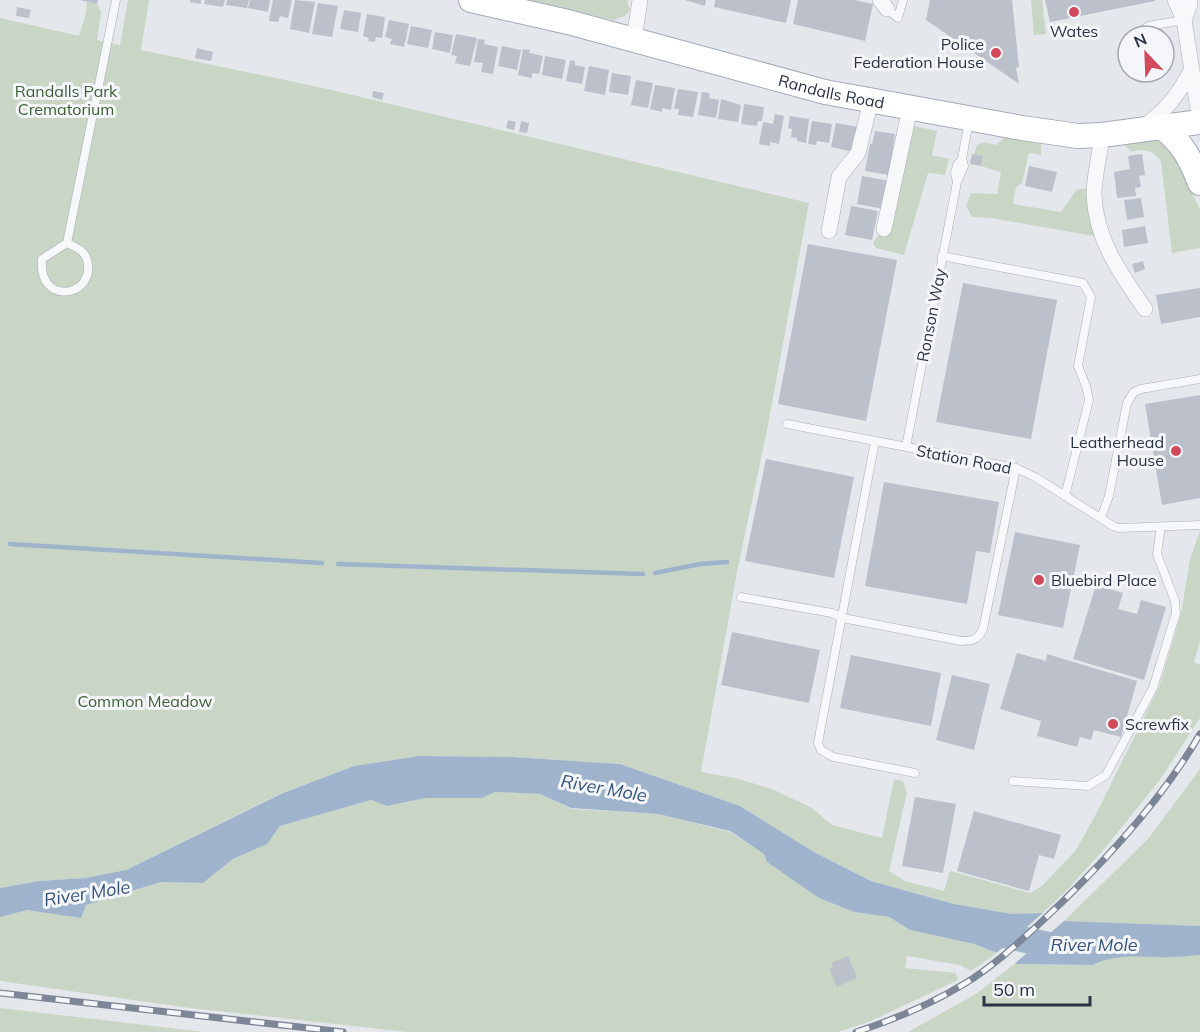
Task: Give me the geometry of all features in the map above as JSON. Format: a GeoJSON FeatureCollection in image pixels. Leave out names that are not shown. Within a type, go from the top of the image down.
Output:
{"type":"FeatureCollection","features":[{"type":"Feature","properties":{"kind":"main road","name":"Randalls Road"},"geometry":{"type":"LineString","coordinates":[[471,0],[634,39],[825,92],[1056,134],[1102,135],[1200,122]]}},
{"type":"Feature","properties":{"kind":"main road"},"geometry":{"type":"LineString","coordinates":[[1150,129],[1176,139],[1189,155],[1200,183]]}},
{"type":"Feature","properties":{"kind":"street"},"geometry":{"type":"LineString","coordinates":[[634,39],[640,0]]}},
{"type":"Feature","properties":{"kind":"street"},"geometry":{"type":"LineString","coordinates":[[1175,0],[1184,20],[1200,122]]}},
{"type":"Feature","properties":{"kind":"street"},"geometry":{"type":"LineString","coordinates":[[1184,20],[1190,4],[1189,0]]}},
{"type":"Feature","properties":{"kind":"street"},"geometry":{"type":"LineString","coordinates":[[1150,129],[1168,107],[1192,69]]}},
{"type":"Feature","properties":{"kind":"street"},"geometry":{"type":"LineString","coordinates":[[829,231],[839,177],[858,153],[870,101]]}},
{"type":"Feature","properties":{"kind":"street"},"geometry":{"type":"LineString","coordinates":[[884,229],[910,108]]}},
{"type":"Feature","properties":{"kind":"street"},"geometry":{"type":"LineString","coordinates":[[1102,135],[1094,193],[1097,221],[1105,246],[1116,268],[1145,309]]}},
{"type":"Feature","properties":{"kind":"lane"},"geometry":{"type":"LineString","coordinates":[[67,243],[79,248],[87,258],[89,272],[83,284],[72,291],[58,291],[47,284],[41,272],[42,259],[67,243],[116,0]]}},
{"type":"Feature","properties":{"kind":"lane"},"geometry":{"type":"LineString","coordinates":[[884,5],[898,18],[903,0]]}},
{"type":"Feature","properties":{"kind":"lane"},"geometry":{"type":"LineString","coordinates":[[1160,24],[1184,20]]}},
{"type":"Feature","properties":{"kind":"lane","name":"Ronson Way"},"geometry":{"type":"LineString","coordinates":[[906,447],[957,182],[964,166],[962,159],[970,119]]}},
{"type":"Feature","properties":{"kind":"lane"},"geometry":{"type":"LineString","coordinates":[[942,256],[1083,284],[1088,290],[1091,297],[1078,366],[1089,400],[1065,496]]}},
{"type":"Feature","properties":{"kind":"lane"},"geometry":{"type":"LineString","coordinates":[[1101,518],[1109,496],[1130,396],[1141,389],[1200,379]]}},
{"type":"Feature","properties":{"kind":"lane","name":"Station Road"},"geometry":{"type":"LineString","coordinates":[[787,424],[1016,468],[1119,528],[1200,525]]}},
{"type":"Feature","properties":{"kind":"lane"},"geometry":{"type":"LineString","coordinates":[[875,441],[818,743],[821,750],[833,757],[915,773]]}},
{"type":"Feature","properties":{"kind":"lane"},"geometry":{"type":"LineString","coordinates":[[741,597],[832,613],[843,618],[961,641],[972,641],[979,637],[983,629],[1016,468]]}},
{"type":"Feature","properties":{"kind":"lane"},"geometry":{"type":"LineString","coordinates":[[1013,781],[1088,786],[1106,775],[1153,688],[1176,613],[1175,602],[1157,554],[1161,526]]}},
{"type":"Feature","properties":{"kind":"green space"},"geometry":{"type":"Polygon","coordinates":[[[128,0],[149,0],[141,50],[323,88],[809,203],[767,430],[737,572],[701,772],[735,778],[772,789],[812,808],[832,825],[882,838],[894,779],[903,781],[907,792],[889,871],[905,881],[944,891],[950,871],[1030,893],[1042,886],[1076,850],[1159,687],[1181,614],[1190,559],[1200,531],[1200,641],[1194,662],[1200,665],[1200,718],[1159,781],[1105,848],[1068,889],[1043,913],[1012,914],[954,904],[871,881],[814,852],[740,806],[620,764],[513,757],[419,756],[354,766],[282,793],[126,870],[85,878],[39,881],[0,888],[0,18],[79,36],[87,2],[97,4],[101,12],[97,40],[120,45],[128,0]]]}},
{"type":"Feature","properties":{"kind":"green space"},"geometry":{"type":"Polygon","coordinates":[[[529,0],[627,0],[630,10],[625,16],[613,20],[529,0]]]}},
{"type":"Feature","properties":{"kind":"green space"},"geometry":{"type":"Polygon","coordinates":[[[1031,0],[1042,0],[1046,34],[1034,35],[1031,0]]]}},
{"type":"Feature","properties":{"kind":"green space"},"geometry":{"type":"Polygon","coordinates":[[[914,126],[937,131],[932,155],[949,159],[945,175],[928,173],[904,255],[876,248],[873,243],[879,234],[889,235],[914,126]]]}},
{"type":"Feature","properties":{"kind":"green space"},"geometry":{"type":"Polygon","coordinates":[[[1009,134],[1041,140],[1041,155],[1029,153],[1022,183],[1016,187],[1013,204],[1061,212],[1077,189],[1088,189],[1094,236],[991,218],[972,217],[966,206],[971,193],[997,194],[1001,172],[981,166],[983,156],[974,155],[977,145],[984,142],[996,145],[1009,134]]]}},
{"type":"Feature","properties":{"kind":"green space"},"geometry":{"type":"Polygon","coordinates":[[[1142,137],[1171,146],[1200,210],[1200,248],[1172,253],[1161,162],[1152,153],[1144,150],[1131,152],[1125,145],[1142,137]]]}},
{"type":"Feature","properties":{"kind":"green space"},"geometry":{"type":"Polygon","coordinates":[[[1200,769],[1200,926],[1064,921],[1148,839],[1200,769]]]}},
{"type":"Feature","properties":{"kind":"green space"},"geometry":{"type":"Polygon","coordinates":[[[495,792],[540,794],[572,809],[658,814],[730,832],[764,854],[767,862],[819,898],[854,912],[889,917],[910,930],[974,944],[997,953],[971,971],[960,965],[907,956],[905,968],[956,973],[958,980],[871,1021],[838,1032],[407,1032],[182,1007],[0,981],[0,917],[9,913],[40,911],[80,918],[86,905],[161,882],[203,883],[233,859],[266,844],[280,826],[371,800],[387,806],[426,798],[482,798],[495,792]]]}},
{"type":"Feature","properties":{"kind":"green space"},"geometry":{"type":"Polygon","coordinates":[[[1134,955],[1159,957],[1200,955],[1200,1032],[908,1032],[976,994],[1014,964],[1091,965],[1103,959],[1134,955]]]}},
{"type":"Feature","properties":{"kind":"green space"},"geometry":{"type":"Polygon","coordinates":[[[0,1008],[179,1029],[205,1032],[0,1032],[0,1008]]]}},
{"type":"Feature","properties":{"kind":"water"},"geometry":{"type":"Polygon","coordinates":[[[419,756],[513,757],[620,764],[740,806],[814,852],[871,881],[954,904],[1012,914],[1043,913],[997,953],[974,944],[910,930],[889,917],[854,912],[819,898],[767,862],[764,854],[730,831],[658,814],[571,808],[540,794],[495,792],[482,798],[426,798],[387,806],[371,800],[280,826],[267,844],[233,859],[203,883],[161,882],[86,905],[81,918],[27,910],[0,917],[0,888],[39,881],[85,878],[126,870],[283,793],[354,766],[419,756]]]}},
{"type":"Feature","properties":{"kind":"water"},"geometry":{"type":"Polygon","coordinates":[[[1064,921],[1200,926],[1200,955],[1123,957],[1107,959],[1092,965],[1014,964],[1064,921]]]}},
{"type":"Feature","properties":{"kind":"pier"},"geometry":{"type":"Polygon","coordinates":[[[1046,911],[1046,915],[1031,929],[999,955],[994,955],[1046,911]]]}},
{"type":"Feature","properties":{"kind":"pier"},"geometry":{"type":"Polygon","coordinates":[[[1062,918],[1067,918],[1012,966],[1012,962],[1062,918]]]}},
{"type":"Feature","properties":{"kind":"building"},"geometry":{"type":"Polygon","coordinates":[[[80,0],[98,0],[97,4],[80,0]]]}},
{"type":"Feature","properties":{"kind":"building"},"geometry":{"type":"Polygon","coordinates":[[[190,0],[201,0],[201,4],[190,2],[190,0]]]}},
{"type":"Feature","properties":{"kind":"building"},"geometry":{"type":"Polygon","coordinates":[[[205,0],[225,0],[223,7],[204,4],[205,0]]]}},
{"type":"Feature","properties":{"kind":"building"},"geometry":{"type":"Polygon","coordinates":[[[227,0],[249,0],[247,8],[226,5],[227,0]]]}},
{"type":"Feature","properties":{"kind":"building"},"geometry":{"type":"Polygon","coordinates":[[[250,0],[270,0],[268,12],[248,8],[250,0]]]}},
{"type":"Feature","properties":{"kind":"building"},"geometry":{"type":"Polygon","coordinates":[[[273,0],[292,0],[288,18],[280,16],[278,22],[269,21],[273,0]]]}},
{"type":"Feature","properties":{"kind":"building"},"geometry":{"type":"Polygon","coordinates":[[[295,0],[315,2],[309,33],[290,29],[295,0]]]}},
{"type":"Feature","properties":{"kind":"building"},"geometry":{"type":"Polygon","coordinates":[[[685,0],[706,0],[705,6],[685,0]]]}},
{"type":"Feature","properties":{"kind":"building"},"geometry":{"type":"Polygon","coordinates":[[[715,0],[791,0],[786,23],[714,7],[715,0]]]}},
{"type":"Feature","properties":{"kind":"building"},"geometry":{"type":"Polygon","coordinates":[[[798,0],[854,0],[873,4],[865,41],[793,24],[798,0]]]}},
{"type":"Feature","properties":{"kind":"building","name":"Police Federation House"},"geometry":{"type":"Polygon","coordinates":[[[930,0],[1012,0],[1019,84],[926,20],[930,0]]]}},
{"type":"Feature","properties":{"kind":"building","name":"Wates"},"geometry":{"type":"Polygon","coordinates":[[[1045,0],[1155,0],[1155,1],[1050,22],[1045,0]]]}},
{"type":"Feature","properties":{"kind":"building"},"geometry":{"type":"Polygon","coordinates":[[[318,3],[338,6],[332,37],[312,34],[318,3]]]}},
{"type":"Feature","properties":{"kind":"building"},"geometry":{"type":"Polygon","coordinates":[[[17,7],[31,10],[29,18],[16,16],[17,7]]]}},
{"type":"Feature","properties":{"kind":"building"},"geometry":{"type":"Polygon","coordinates":[[[344,10],[361,13],[358,32],[340,29],[344,10]]]}},
{"type":"Feature","properties":{"kind":"building"},"geometry":{"type":"Polygon","coordinates":[[[367,14],[385,17],[382,38],[376,37],[375,42],[368,41],[369,38],[363,36],[367,14]]]}},
{"type":"Feature","properties":{"kind":"building"},"geometry":{"type":"Polygon","coordinates":[[[389,20],[409,24],[404,47],[390,44],[392,39],[385,37],[389,20]]]}},
{"type":"Feature","properties":{"kind":"building"},"geometry":{"type":"Polygon","coordinates":[[[411,26],[432,30],[428,48],[407,44],[411,26]]]}},
{"type":"Feature","properties":{"kind":"building"},"geometry":{"type":"Polygon","coordinates":[[[435,32],[453,35],[450,53],[432,49],[435,32]]]}},
{"type":"Feature","properties":{"kind":"building"},"geometry":{"type":"Polygon","coordinates":[[[456,34],[477,38],[470,66],[455,63],[457,56],[451,55],[456,34]]]}},
{"type":"Feature","properties":{"kind":"building"},"geometry":{"type":"Polygon","coordinates":[[[478,39],[485,40],[484,44],[498,47],[493,74],[481,72],[483,63],[474,62],[478,39]]]}},
{"type":"Feature","properties":{"kind":"building"},"geometry":{"type":"Polygon","coordinates":[[[502,46],[521,50],[517,70],[498,66],[502,46]]]}},
{"type":"Feature","properties":{"kind":"building"},"geometry":{"type":"Polygon","coordinates":[[[197,48],[213,52],[211,61],[195,58],[197,48]]]}},
{"type":"Feature","properties":{"kind":"building"},"geometry":{"type":"Polygon","coordinates":[[[523,49],[543,56],[539,74],[532,73],[532,78],[518,75],[523,49]]]}},
{"type":"Feature","properties":{"kind":"building"},"geometry":{"type":"Polygon","coordinates":[[[545,56],[566,60],[562,79],[542,75],[545,56]]]}},
{"type":"Feature","properties":{"kind":"building"},"geometry":{"type":"Polygon","coordinates":[[[570,60],[575,61],[575,65],[585,67],[582,84],[566,81],[570,60]]]}},
{"type":"Feature","properties":{"kind":"building"},"geometry":{"type":"Polygon","coordinates":[[[589,66],[609,70],[605,95],[584,91],[589,66]]]}},
{"type":"Feature","properties":{"kind":"building"},"geometry":{"type":"Polygon","coordinates":[[[612,73],[631,76],[628,95],[609,92],[612,73]]]}},
{"type":"Feature","properties":{"kind":"building"},"geometry":{"type":"Polygon","coordinates":[[[636,80],[653,83],[648,108],[631,105],[636,80]]]}},
{"type":"Feature","properties":{"kind":"building"},"geometry":{"type":"Polygon","coordinates":[[[655,85],[675,88],[671,110],[662,108],[662,112],[650,109],[655,85]]]}},
{"type":"Feature","properties":{"kind":"building"},"geometry":{"type":"Polygon","coordinates":[[[678,89],[698,92],[693,117],[678,115],[679,109],[674,109],[678,89]]]}},
{"type":"Feature","properties":{"kind":"building"},"geometry":{"type":"Polygon","coordinates":[[[373,91],[384,93],[382,100],[372,97],[373,91]]]}},
{"type":"Feature","properties":{"kind":"building"},"geometry":{"type":"Polygon","coordinates":[[[702,92],[710,93],[709,98],[719,100],[716,118],[698,115],[702,92]]]}},
{"type":"Feature","properties":{"kind":"building"},"geometry":{"type":"Polygon","coordinates":[[[721,99],[741,105],[738,122],[718,119],[721,99]]]}},
{"type":"Feature","properties":{"kind":"building"},"geometry":{"type":"Polygon","coordinates":[[[744,104],[764,107],[762,121],[758,121],[757,126],[741,124],[744,104]]]}},
{"type":"Feature","properties":{"kind":"building"},"geometry":{"type":"Polygon","coordinates":[[[775,114],[784,116],[779,144],[770,142],[770,146],[759,144],[763,122],[773,124],[775,114]]]}},
{"type":"Feature","properties":{"kind":"building"},"geometry":{"type":"Polygon","coordinates":[[[790,116],[809,119],[806,143],[791,137],[792,129],[788,128],[790,116]]]}},
{"type":"Feature","properties":{"kind":"building"},"geometry":{"type":"Polygon","coordinates":[[[508,120],[516,122],[514,130],[506,128],[508,120]]]}},
{"type":"Feature","properties":{"kind":"building"},"geometry":{"type":"Polygon","coordinates":[[[521,121],[529,123],[527,133],[519,132],[521,121]]]}},
{"type":"Feature","properties":{"kind":"building"},"geometry":{"type":"Polygon","coordinates":[[[812,121],[832,124],[829,143],[817,141],[816,145],[808,144],[812,121]]]}},
{"type":"Feature","properties":{"kind":"building"},"geometry":{"type":"Polygon","coordinates":[[[836,123],[858,127],[854,152],[831,147],[836,123]]]}},
{"type":"Feature","properties":{"kind":"building"},"geometry":{"type":"Polygon","coordinates":[[[875,131],[895,134],[889,175],[865,171],[875,131]]]}},
{"type":"Feature","properties":{"kind":"building"},"geometry":{"type":"Polygon","coordinates":[[[972,154],[983,156],[981,166],[970,164],[972,154]]]}},
{"type":"Feature","properties":{"kind":"building"},"geometry":{"type":"Polygon","coordinates":[[[1142,154],[1145,175],[1139,176],[1141,187],[1135,188],[1136,196],[1117,198],[1114,172],[1130,169],[1128,156],[1142,154]]]}},
{"type":"Feature","properties":{"kind":"building"},"geometry":{"type":"Polygon","coordinates":[[[1029,166],[1057,172],[1052,192],[1025,186],[1029,166]]]}},
{"type":"Feature","properties":{"kind":"building"},"geometry":{"type":"Polygon","coordinates":[[[862,176],[889,181],[884,209],[857,204],[862,176]]]}},
{"type":"Feature","properties":{"kind":"building"},"geometry":{"type":"Polygon","coordinates":[[[1141,198],[1144,217],[1127,220],[1124,200],[1141,198]]]}},
{"type":"Feature","properties":{"kind":"building"},"geometry":{"type":"Polygon","coordinates":[[[851,206],[878,211],[872,240],[845,235],[851,206]]]}},
{"type":"Feature","properties":{"kind":"building"},"geometry":{"type":"Polygon","coordinates":[[[1145,226],[1148,243],[1124,247],[1122,230],[1145,226]]]}},
{"type":"Feature","properties":{"kind":"building"},"geometry":{"type":"Polygon","coordinates":[[[808,244],[897,260],[866,421],[778,404],[808,244]]]}},
{"type":"Feature","properties":{"kind":"building"},"geometry":{"type":"Polygon","coordinates":[[[1143,261],[1145,269],[1135,273],[1132,264],[1143,261]]]}},
{"type":"Feature","properties":{"kind":"building"},"geometry":{"type":"Polygon","coordinates":[[[963,283],[1057,300],[1031,439],[936,422],[963,283]]]}},
{"type":"Feature","properties":{"kind":"building"},"geometry":{"type":"Polygon","coordinates":[[[1200,288],[1200,317],[1161,324],[1156,295],[1200,288]]]}},
{"type":"Feature","properties":{"kind":"building","name":"Leatherhead House"},"geometry":{"type":"Polygon","coordinates":[[[1200,395],[1200,498],[1162,505],[1145,404],[1200,395]]]}},
{"type":"Feature","properties":{"kind":"building"},"geometry":{"type":"Polygon","coordinates":[[[766,459],[854,477],[834,578],[745,561],[766,459]]]}},
{"type":"Feature","properties":{"kind":"building"},"geometry":{"type":"Polygon","coordinates":[[[884,482],[999,502],[990,553],[976,551],[967,604],[865,586],[884,482]]]}},
{"type":"Feature","properties":{"kind":"building","name":"Bluebird Place"},"geometry":{"type":"Polygon","coordinates":[[[1015,532],[1080,545],[1063,628],[998,615],[1015,532]]]}},
{"type":"Feature","properties":{"kind":"building"},"geometry":{"type":"Polygon","coordinates":[[[1096,585],[1123,593],[1118,609],[1137,614],[1141,600],[1166,607],[1144,680],[1073,659],[1096,585]]]}},
{"type":"Feature","properties":{"kind":"building"},"geometry":{"type":"Polygon","coordinates":[[[732,632],[820,650],[809,703],[721,685],[732,632]]]}},
{"type":"Feature","properties":{"kind":"building"},"geometry":{"type":"Polygon","coordinates":[[[1017,653],[1046,661],[1047,654],[1137,681],[1121,737],[1094,730],[1091,740],[1080,737],[1077,747],[1037,736],[1041,721],[1000,709],[1017,653]]]}},
{"type":"Feature","properties":{"kind":"building"},"geometry":{"type":"Polygon","coordinates":[[[851,655],[941,673],[931,726],[840,708],[851,655]]]}},
{"type":"Feature","properties":{"kind":"building"},"geometry":{"type":"Polygon","coordinates":[[[952,675],[990,684],[974,750],[936,740],[952,675]]]}},
{"type":"Feature","properties":{"kind":"building"},"geometry":{"type":"Polygon","coordinates":[[[915,797],[956,804],[943,873],[902,866],[915,797]]]}},
{"type":"Feature","properties":{"kind":"building"},"geometry":{"type":"Polygon","coordinates":[[[974,811],[1061,835],[1054,859],[1039,855],[1029,891],[957,871],[974,811]]]}},
{"type":"Feature","properties":{"kind":"building"},"geometry":{"type":"Polygon","coordinates":[[[848,956],[857,978],[837,987],[829,969],[833,967],[831,963],[848,956]]]}},
{"type":"Feature","properties":{"kind":"waterway"},"geometry":{"type":"LineString","coordinates":[[10,544],[322,563]]}},
{"type":"Feature","properties":{"kind":"waterway"},"geometry":{"type":"LineString","coordinates":[[655,573],[700,564],[727,562]]}},
{"type":"Feature","properties":{"kind":"waterway"},"geometry":{"type":"LineString","coordinates":[[338,564],[643,574]]}},
{"type":"Feature","properties":{"kind":"waterway","name":"River Mole"},"geometry":{"type":"LineString","coordinates":[[983,930],[1048,945],[1074,945]]}},
{"type":"Feature","properties":{"kind":"railway"},"geometry":{"type":"LineString","coordinates":[[856,1032],[912,1011],[938,998],[974,978],[1012,948],[1083,881],[1127,834],[1167,785],[1200,734]]}},
{"type":"Feature","properties":{"kind":"railway"},"geometry":{"type":"LineString","coordinates":[[0,993],[343,1032]]}},
{"type":"Feature","properties":{"kind":"place","name":"Wates"},"geometry":{"type":"Point","coordinates":[1074,12]}},
{"type":"Feature","properties":{"kind":"place","name":"Police Federation House"},"geometry":{"type":"Point","coordinates":[996,53]}},
{"type":"Feature","properties":{"kind":"place","name":"Leatherhead House"},"geometry":{"type":"Point","coordinates":[1176,451]}},
{"type":"Feature","properties":{"kind":"place","name":"Bluebird Place"},"geometry":{"type":"Point","coordinates":[1039,580]}},
{"type":"Feature","properties":{"kind":"place","name":"Screwfix"},"geometry":{"type":"Point","coordinates":[1113,724]}},
{"type":"Feature","properties":{"kind":"park label","name":"Randalls Park Crematorium"},"geometry":{"type":"Point","coordinates":[66,100]}},
{"type":"Feature","properties":{"kind":"park label","name":"Common Meadow"},"geometry":{"type":"Point","coordinates":[145,701]}}]}
